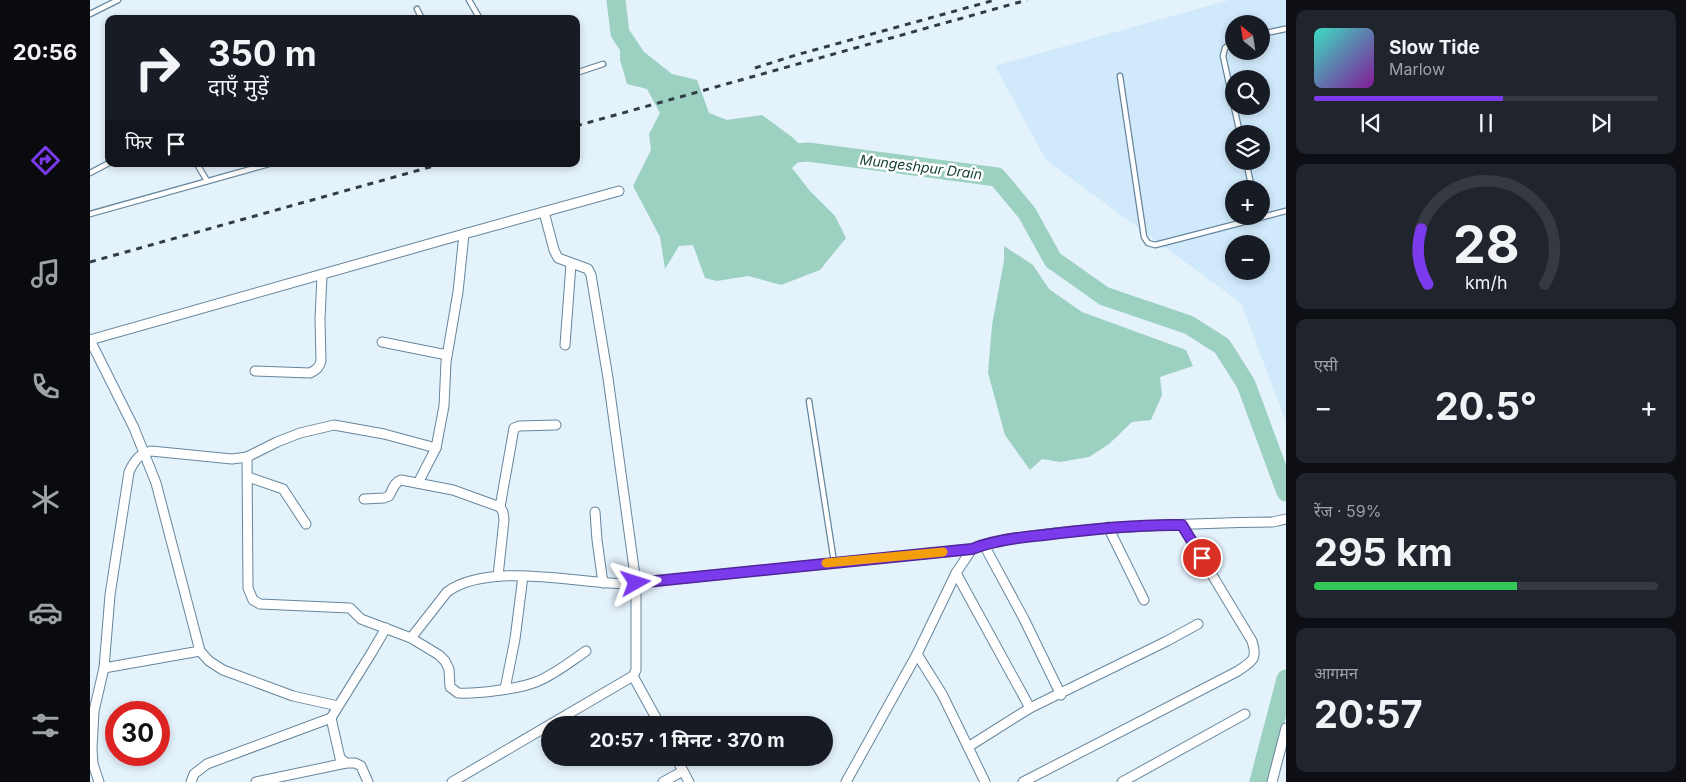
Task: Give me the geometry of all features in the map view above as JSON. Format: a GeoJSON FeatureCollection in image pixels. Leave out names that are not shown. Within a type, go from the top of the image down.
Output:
{"type":"FeatureCollection","features":[{"type":"Feature","properties":{"kind":"street"},"geometry":{"type":"LineString","coordinates":[[338,706],[293,696],[223,670],[209,661],[200,651],[156,483],[134,428],[90,340],[620,191]]}},
{"type":"Feature","properties":{"kind":"street"},"geometry":{"type":"LineString","coordinates":[[452,782],[633,676],[636,670],[636,583],[608,378],[591,276],[588,269],[558,258],[544,212]]}},
{"type":"Feature","properties":{"kind":"street"},"geometry":{"type":"LineString","coordinates":[[418,483],[436,448],[444,406],[447,356],[458,292],[464,234]]}},
{"type":"Feature","properties":{"kind":"street"},"geometry":{"type":"LineString","coordinates":[[565,344],[571,264]]}},
{"type":"Feature","properties":{"kind":"street"},"geometry":{"type":"LineString","coordinates":[[255,371],[310,373],[316,371],[320,366],[322,275]]}},
{"type":"Feature","properties":{"kind":"street"},"geometry":{"type":"LineString","coordinates":[[382,342],[447,356]]}},
{"type":"Feature","properties":{"kind":"street"},"geometry":{"type":"LineString","coordinates":[[99,782],[93,764],[94,711],[104,668],[110,596],[129,472],[134,460],[143,452],[158,451],[232,459],[247,457],[292,436],[334,425],[384,434],[436,448]]}},
{"type":"Feature","properties":{"kind":"street"},"geometry":{"type":"LineString","coordinates":[[500,507],[514,428],[519,426],[556,425]]}},
{"type":"Feature","properties":{"kind":"street"},"geometry":{"type":"LineString","coordinates":[[247,457],[248,588],[253,600],[260,604],[350,608],[361,619],[411,638],[442,658],[449,669],[450,687],[454,691],[462,693],[504,689],[535,682],[586,651]]}},
{"type":"Feature","properties":{"kind":"street"},"geometry":{"type":"LineString","coordinates":[[248,477],[283,489],[306,524]]}},
{"type":"Feature","properties":{"kind":"street"},"geometry":{"type":"LineString","coordinates":[[364,499],[389,496],[393,486],[401,480],[453,490],[500,507],[504,520],[498,576]]}},
{"type":"Feature","properties":{"kind":"street"},"geometry":{"type":"LineString","coordinates":[[596,512],[597,540],[603,582]]}},
{"type":"Feature","properties":{"kind":"street"},"geometry":{"type":"LineString","coordinates":[[411,638],[443,596],[454,586],[472,580],[498,576],[636,583],[972,549],[1028,537],[1108,527],[1146,524],[1182,525],[1273,522],[1286,519]]}},
{"type":"Feature","properties":{"kind":"street"},"geometry":{"type":"LineString","coordinates":[[1023,782],[1238,671],[1255,656],[1256,652],[1252,641],[1182,525]]}},
{"type":"Feature","properties":{"kind":"street"},"geometry":{"type":"LineString","coordinates":[[1108,527],[1144,600]]}},
{"type":"Feature","properties":{"kind":"street"},"geometry":{"type":"LineString","coordinates":[[984,545],[1024,619],[1061,694]]}},
{"type":"Feature","properties":{"kind":"street"},"geometry":{"type":"LineString","coordinates":[[846,782],[918,654],[956,573],[972,549]]}},
{"type":"Feature","properties":{"kind":"street"},"geometry":{"type":"LineString","coordinates":[[956,573],[1030,708]]}},
{"type":"Feature","properties":{"kind":"street"},"geometry":{"type":"LineString","coordinates":[[504,689],[515,639],[523,576]]}},
{"type":"Feature","properties":{"kind":"street"},"geometry":{"type":"LineString","coordinates":[[968,747],[1030,708],[1167,642],[1198,624]]}},
{"type":"Feature","properties":{"kind":"street"},"geometry":{"type":"LineString","coordinates":[[191,782],[194,774],[207,764],[331,718],[386,628]]}},
{"type":"Feature","properties":{"kind":"street"},"geometry":{"type":"LineString","coordinates":[[104,668],[200,651]]}},
{"type":"Feature","properties":{"kind":"street"},"geometry":{"type":"LineString","coordinates":[[918,654],[942,694],[985,782]]}},
{"type":"Feature","properties":{"kind":"street"},"geometry":{"type":"LineString","coordinates":[[633,676],[655,716]]}},
{"type":"Feature","properties":{"kind":"street"},"geometry":{"type":"LineString","coordinates":[[1122,782],[1245,714]]}},
{"type":"Feature","properties":{"kind":"street"},"geometry":{"type":"LineString","coordinates":[[331,718],[340,758],[346,763]]}},
{"type":"Feature","properties":{"kind":"street"},"geometry":{"type":"LineString","coordinates":[[1272,782],[1286,728]]}},
{"type":"Feature","properties":{"kind":"street"},"geometry":{"type":"LineString","coordinates":[[256,782],[346,763],[355,763],[361,766],[368,782]]}},
{"type":"Feature","properties":{"kind":"street"},"geometry":{"type":"LineString","coordinates":[[680,766],[689,782]]}},
{"type":"Feature","properties":{"kind":"street"},"geometry":{"type":"LineString","coordinates":[[663,782],[683,771]]}},
{"type":"Feature","properties":{"kind":"lane"},"geometry":{"type":"LineString","coordinates":[[90,14],[118,0]]}},
{"type":"Feature","properties":{"kind":"lane"},"geometry":{"type":"LineString","coordinates":[[469,0],[478,15]]}},
{"type":"Feature","properties":{"kind":"lane"},"geometry":{"type":"LineString","coordinates":[[417,9],[420,15]]}},
{"type":"Feature","properties":{"kind":"lane"},"geometry":{"type":"LineString","coordinates":[[1270,32],[1285,29]]}},
{"type":"Feature","properties":{"kind":"lane"},"geometry":{"type":"LineString","coordinates":[[1225,47],[1223,56],[1238,125]]}},
{"type":"Feature","properties":{"kind":"lane"},"geometry":{"type":"LineString","coordinates":[[580,72],[603,64]]}},
{"type":"Feature","properties":{"kind":"lane"},"geometry":{"type":"LineString","coordinates":[[1120,76],[1144,237],[1148,243],[1155,245],[1230,225]]}},
{"type":"Feature","properties":{"kind":"lane"},"geometry":{"type":"LineString","coordinates":[[90,173],[105,165]]}},
{"type":"Feature","properties":{"kind":"lane"},"geometry":{"type":"LineString","coordinates":[[199,167],[207,181]]}},
{"type":"Feature","properties":{"kind":"lane"},"geometry":{"type":"LineString","coordinates":[[90,214],[258,167]]}},
{"type":"Feature","properties":{"kind":"lane"},"geometry":{"type":"LineString","coordinates":[[1270,214],[1286,210]]}},
{"type":"Feature","properties":{"kind":"lane"},"geometry":{"type":"LineString","coordinates":[[809,400],[834,562]]}},
{"type":"Feature","properties":{"kind":"shaded area"},"geometry":{"type":"Polygon","coordinates":[[[1229,0],[1286,0],[1286,422],[1241,303],[1046,160],[995,66],[1229,0]]]}},
{"type":"Feature","properties":{"kind":"shaded area"},"geometry":{"type":"Polygon","coordinates":[[[620,33],[672,74],[697,80],[709,113],[727,120],[762,115],[792,137],[808,152],[792,168],[810,191],[835,216],[846,238],[820,270],[781,285],[748,276],[717,281],[705,278],[693,245],[679,246],[665,269],[660,237],[633,186],[651,150],[649,134],[660,113],[647,89],[627,84],[620,60],[620,33]]]}},
{"type":"Feature","properties":{"kind":"shaded area"},"geometry":{"type":"Polygon","coordinates":[[[1004,246],[1033,265],[1049,289],[1082,312],[1186,350],[1193,366],[1160,377],[1162,395],[1151,420],[1132,422],[1109,444],[1089,457],[1060,462],[1042,459],[1030,470],[1005,435],[988,373],[992,325],[1004,261],[1004,246]]]}},
{"type":"Feature","properties":{"kind":"waterway","name":"Mungeshpur Drain"},"geometry":{"type":"LineString","coordinates":[[616,0],[620,33],[634,54]]}},
{"type":"Feature","properties":{"kind":"waterway","name":"Mungeshpur Drain"},"geometry":{"type":"LineString","coordinates":[[782,154],[808,152],[997,177],[1027,213],[1053,260],[1104,296],[1189,325],[1222,346],[1246,384],[1286,492]]}},
{"type":"Feature","properties":{"kind":"waterway","name":"Mungeshpur Drain"},"geometry":{"type":"LineString","coordinates":[[1259,782],[1286,679]]}},
{"type":"Feature","properties":{"kind":"railway"},"geometry":{"type":"LineString","coordinates":[[755,68],[995,0]]}},
{"type":"Feature","properties":{"kind":"railway"},"geometry":{"type":"LineString","coordinates":[[580,125],[1027,0]]}},
{"type":"Feature","properties":{"kind":"railway"},"geometry":{"type":"LineString","coordinates":[[90,262],[430,167]]}},
{"type":"Feature","properties":{"kind":"slow traffic"},"geometry":{"type":"LineString","coordinates":[[826,563],[943,552]]}},
{"type":"Feature","properties":{"kind":"route"},"geometry":{"type":"LineString","coordinates":[[636,583],[972,549],[1028,537],[1146,524],[1182,525],[1202,558]]}}]}
